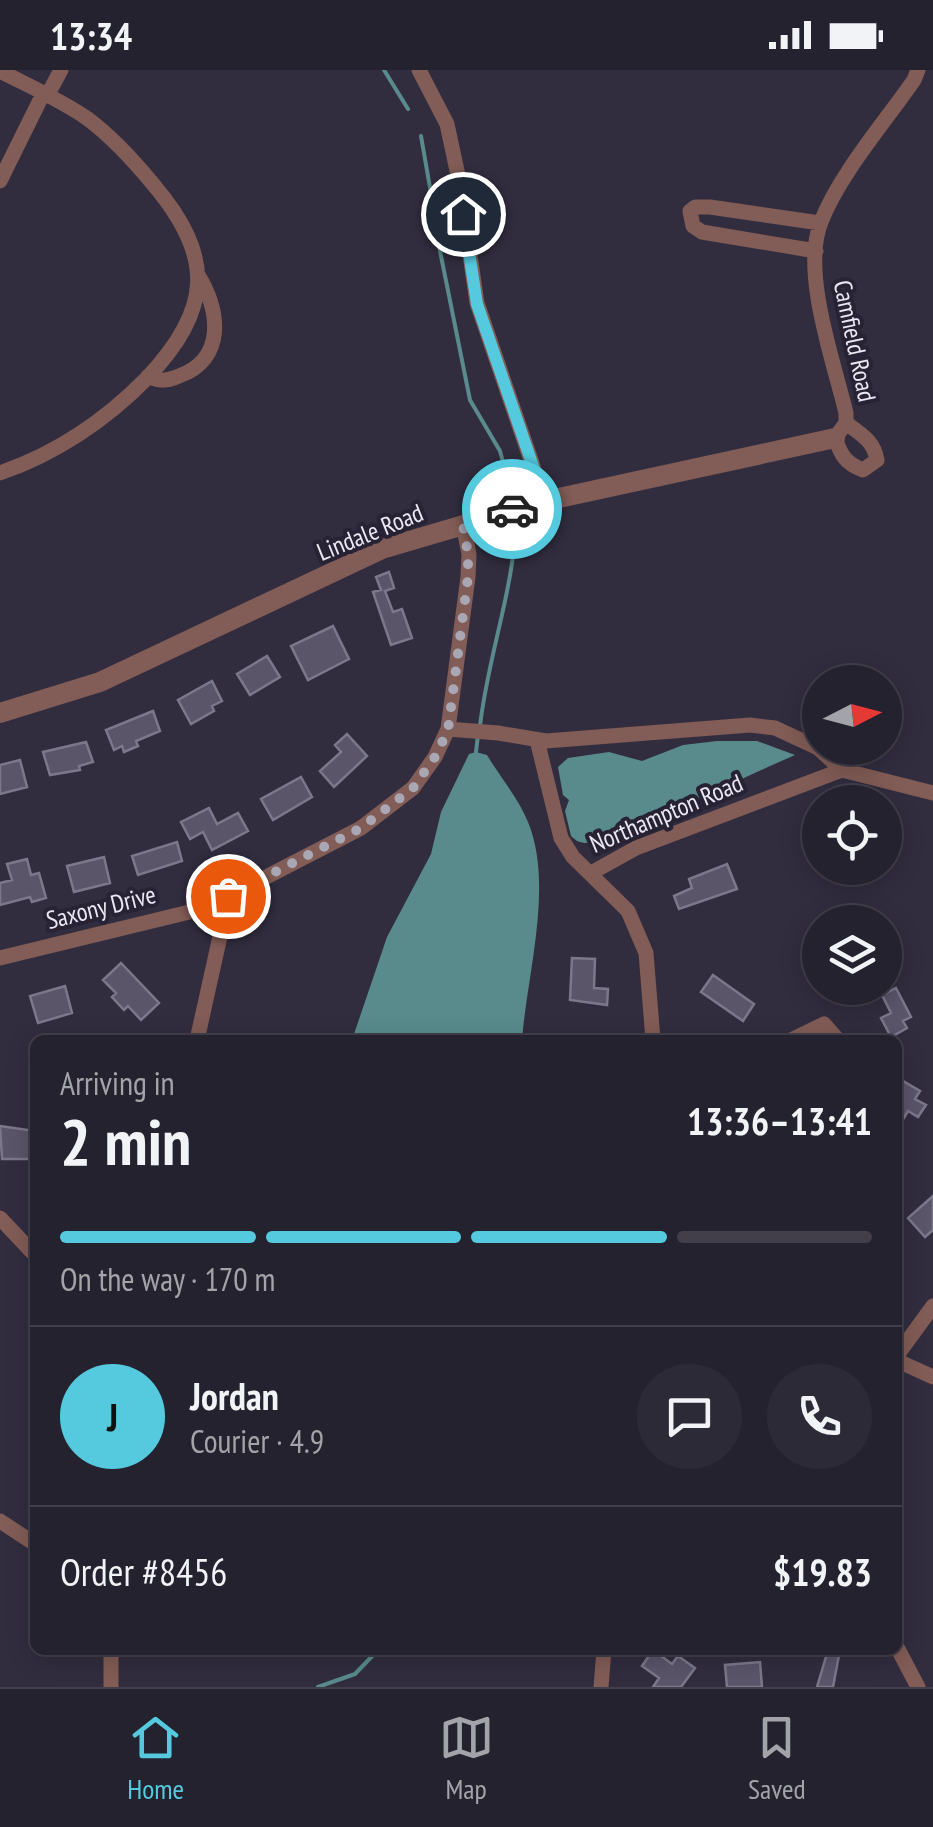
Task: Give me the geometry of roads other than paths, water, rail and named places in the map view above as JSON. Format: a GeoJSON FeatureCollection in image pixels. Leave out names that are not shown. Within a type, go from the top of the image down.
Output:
{"type":"FeatureCollection","features":[{"type":"Feature","properties":{"kind":"street"},"geometry":{"type":"LineString","coordinates":[[40,70],[41,93]]}},
{"type":"Feature","properties":{"kind":"street"},"geometry":{"type":"LineString","coordinates":[[0,180],[41,93],[61,70]]}},
{"type":"Feature","properties":{"kind":"street"},"geometry":{"type":"LineString","coordinates":[[418,70],[446,124],[459,180],[477,304],[545,501]]}},
{"type":"Feature","properties":{"kind":"street","name":"Camfield Road"},"geometry":{"type":"LineString","coordinates":[[840,430],[816,286],[820,223],[918,70]]}},
{"type":"Feature","properties":{"kind":"street"},"geometry":{"type":"LineString","coordinates":[[0,72],[87,119],[131,158],[178,213],[195,246],[197,273],[197,295],[190,320],[169,355],[130,396],[83,432],[25,464],[0,473]]}},
{"type":"Feature","properties":{"kind":"street","name":"Camfield Road"},"geometry":{"type":"LineString","coordinates":[[816,251],[702,232],[693,226],[690,211],[710,207],[820,223]]}},
{"type":"Feature","properties":{"kind":"street"},"geometry":{"type":"LineString","coordinates":[[148,376],[158,382],[170,380],[193,371],[210,354],[218,323],[210,293],[197,273]]}},
{"type":"Feature","properties":{"kind":"street","name":"Lindale Road"},"geometry":{"type":"LineString","coordinates":[[0,713],[100,682],[382,549],[545,501],[840,430]]}},
{"type":"Feature","properties":{"kind":"street"},"geometry":{"type":"LineString","coordinates":[[463,524],[468,577],[456,730],[537,740],[750,725],[774,728],[818,748],[842,770],[932,789]]}},
{"type":"Feature","properties":{"kind":"street","name":"Saxony Drive"},"geometry":{"type":"LineString","coordinates":[[0,958],[206,908],[361,828],[413,788],[456,730]]}},
{"type":"Feature","properties":{"kind":"street","name":"Northampton Road"},"geometry":{"type":"LineString","coordinates":[[537,740],[560,838],[591,873],[636,848],[842,770]]}},
{"type":"Feature","properties":{"kind":"street"},"geometry":{"type":"LineString","coordinates":[[591,873],[628,910],[646,953],[653,1035]]}},
{"type":"Feature","properties":{"kind":"street"},"geometry":{"type":"LineString","coordinates":[[199,1035],[228,896]]}},
{"type":"Feature","properties":{"kind":"street"},"geometry":{"type":"LineString","coordinates":[[801,1035],[824,1024],[834,1035]]}},
{"type":"Feature","properties":{"kind":"street"},"geometry":{"type":"LineString","coordinates":[[0,1218],[30,1250]]}},
{"type":"Feature","properties":{"kind":"street"},"geometry":{"type":"LineString","coordinates":[[902,1327],[928,1312]]}},
{"type":"Feature","properties":{"kind":"street"},"geometry":{"type":"LineString","coordinates":[[902,1352],[928,1312]]}},
{"type":"Feature","properties":{"kind":"street"},"geometry":{"type":"LineString","coordinates":[[902,1360],[933,1377]]}},
{"type":"Feature","properties":{"kind":"street"},"geometry":{"type":"LineString","coordinates":[[0,1521],[30,1541]]}},
{"type":"Feature","properties":{"kind":"street"},"geometry":{"type":"LineString","coordinates":[[111,1655],[111,1687]]}},
{"type":"Feature","properties":{"kind":"street"},"geometry":{"type":"LineString","coordinates":[[601,1687],[604,1655]]}},
{"type":"Feature","properties":{"kind":"street"},"geometry":{"type":"LineString","coordinates":[[901,1655],[918,1687]]}},
{"type":"Feature","properties":{"kind":"waterway"},"geometry":{"type":"LineString","coordinates":[[384,70],[408,109]]}},
{"type":"Feature","properties":{"kind":"waterway"},"geometry":{"type":"LineString","coordinates":[[421,136],[433,205]]}},
{"type":"Feature","properties":{"kind":"waterway"},"geometry":{"type":"LineString","coordinates":[[439,246],[470,400],[500,451],[509,484]]}},
{"type":"Feature","properties":{"kind":"waterway"},"geometry":{"type":"LineString","coordinates":[[480,726],[515,539]]}},
{"type":"Feature","properties":{"kind":"waterway"},"geometry":{"type":"LineString","coordinates":[[476,752],[478,735]]}},
{"type":"Feature","properties":{"kind":"waterway"},"geometry":{"type":"LineString","coordinates":[[318,1687],[355,1674],[373,1655]]}}]}
